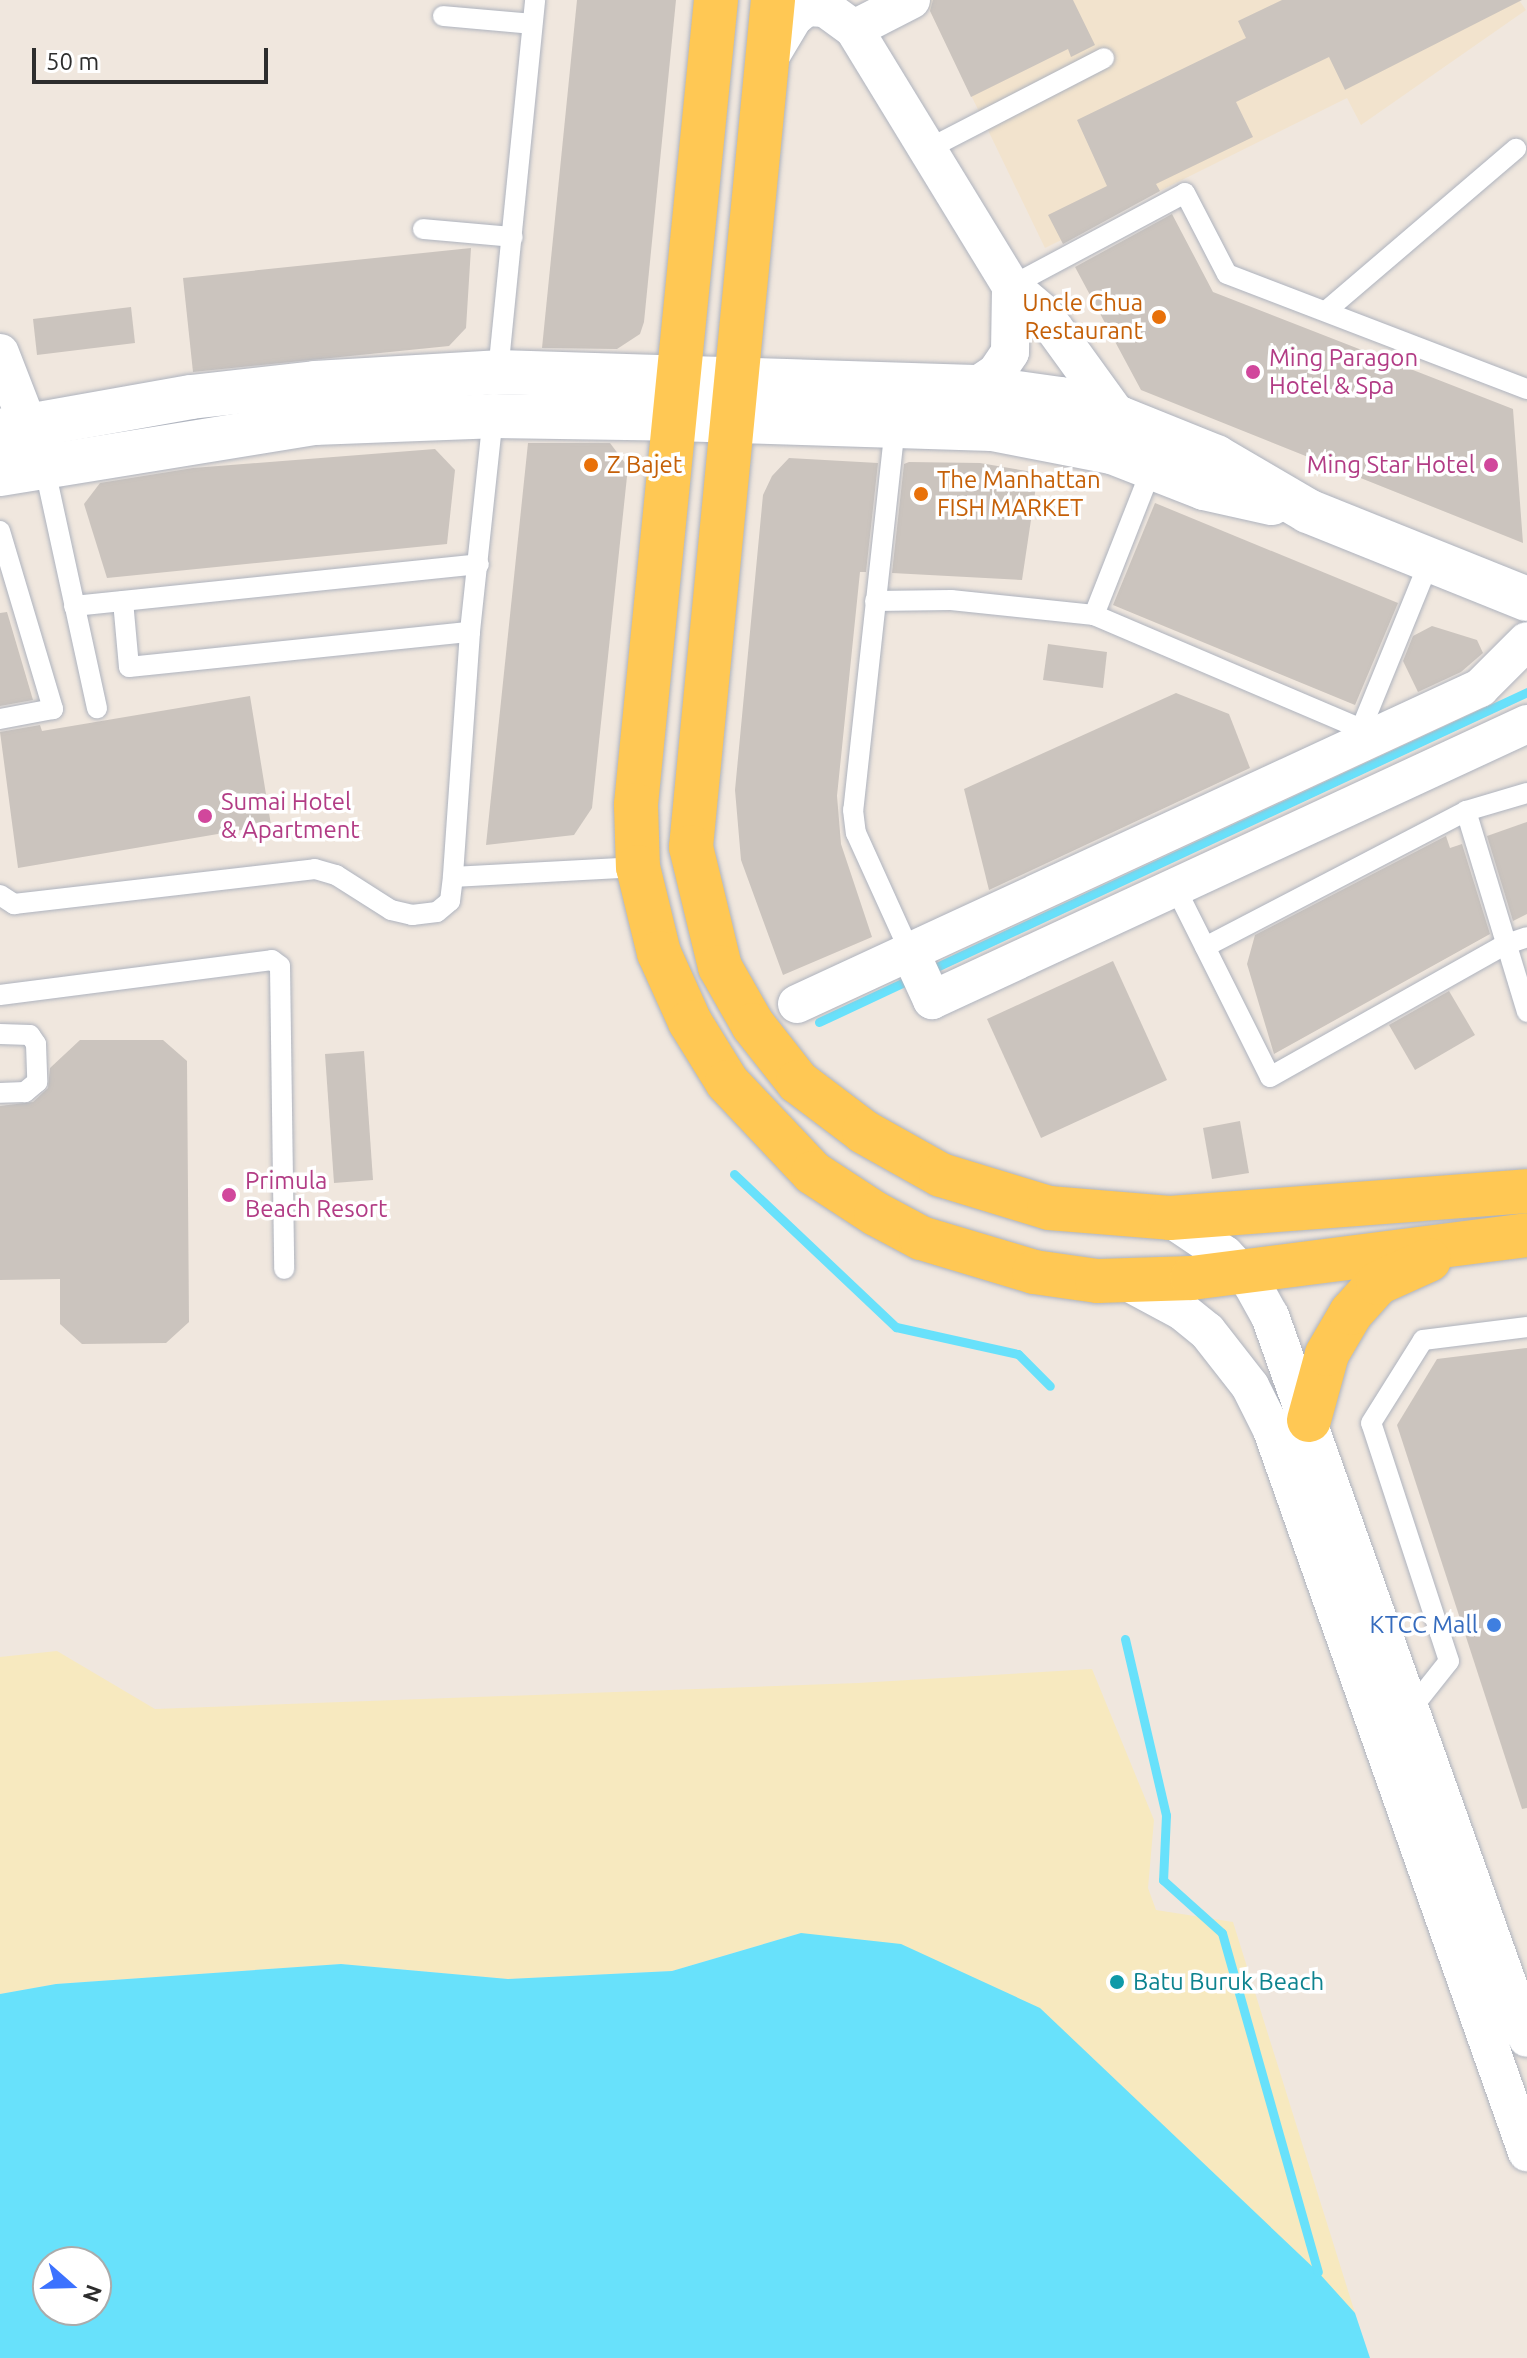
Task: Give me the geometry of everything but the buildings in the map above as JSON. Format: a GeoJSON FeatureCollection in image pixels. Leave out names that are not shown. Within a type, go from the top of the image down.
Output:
{"type":"FeatureCollection","features":[{"type":"Feature","properties":{"kind":"main road"},"geometry":{"type":"LineString","coordinates":[[716,0],[636,805],[638,867],[659,953],[690,1022],[727,1082],[813,1173],[921,1238],[974,1258],[1034,1272],[1126,1281],[1243,1273],[1508,1238]]}},
{"type":"Feature","properties":{"kind":"main road"},"geometry":{"type":"LineString","coordinates":[[773,0],[691,847],[720,967],[753,1025],[798,1082],[901,1155],[994,1195],[1049,1208],[1170,1218],[1527,1191]]}},
{"type":"Feature","properties":{"kind":"main road"},"geometry":{"type":"LineString","coordinates":[[1309,1420],[1327,1354],[1371,1290],[1398,1271],[1508,1238]]}},
{"type":"Feature","properties":{"kind":"street"},"geometry":{"type":"LineString","coordinates":[[854,29],[911,0]]}},
{"type":"Feature","properties":{"kind":"street"},"geometry":{"type":"LineString","coordinates":[[767,62],[793,18],[806,7],[825,8],[854,29],[1011,286],[1043,313],[1119,418]]}},
{"type":"Feature","properties":{"kind":"street"},"geometry":{"type":"LineString","coordinates":[[975,387],[996,373],[1010,352],[1011,286]]}},
{"type":"Feature","properties":{"kind":"street"},"geometry":{"type":"LineString","coordinates":[[0,353],[14,428],[44,465]]}},
{"type":"Feature","properties":{"kind":"street"},"geometry":{"type":"LineString","coordinates":[[14,428],[315,383],[498,372],[680,374],[975,387],[1060,399],[1119,418],[1216,457],[1308,511],[1527,599]]}},
{"type":"Feature","properties":{"kind":"street"},"geometry":{"type":"LineString","coordinates":[[0,474],[314,423],[493,416],[676,419],[895,426],[1020,434],[1112,452],[1204,488],[1308,511]]}},
{"type":"Feature","properties":{"kind":"street"},"geometry":{"type":"LineString","coordinates":[[797,1004],[1365,734],[1480,688],[1527,641]]}},
{"type":"Feature","properties":{"kind":"street"},"geometry":{"type":"LineString","coordinates":[[910,952],[932,1000],[1527,724]]}},
{"type":"Feature","properties":{"kind":"street"},"geometry":{"type":"LineString","coordinates":[[1170,1218],[1243,1273],[1270,1316],[1527,2038]]}},
{"type":"Feature","properties":{"kind":"street"},"geometry":{"type":"LineString","coordinates":[[1126,1281],[1182,1311],[1207,1331],[1250,1386],[1272,1430],[1527,2152]]}},
{"type":"Feature","properties":{"kind":"lane"},"geometry":{"type":"LineString","coordinates":[[498,372],[535,0]]}},
{"type":"Feature","properties":{"kind":"lane"},"geometry":{"type":"LineString","coordinates":[[443,16],[532,24]]}},
{"type":"Feature","properties":{"kind":"lane"},"geometry":{"type":"LineString","coordinates":[[928,149],[1104,58]]}},
{"type":"Feature","properties":{"kind":"lane"},"geometry":{"type":"LineString","coordinates":[[1326,311],[1516,149]]}},
{"type":"Feature","properties":{"kind":"lane"},"geometry":{"type":"LineString","coordinates":[[1011,286],[1185,193],[1227,274],[1527,389]]}},
{"type":"Feature","properties":{"kind":"lane"},"geometry":{"type":"LineString","coordinates":[[423,229],[513,237]]}},
{"type":"Feature","properties":{"kind":"lane"},"geometry":{"type":"LineString","coordinates":[[0,895],[14,904],[315,869],[336,875],[391,910],[412,915],[437,912],[450,901],[470,632],[493,416]]}},
{"type":"Feature","properties":{"kind":"lane"},"geometry":{"type":"LineString","coordinates":[[895,426],[853,810],[856,833],[910,952]]}},
{"type":"Feature","properties":{"kind":"lane"},"geometry":{"type":"LineString","coordinates":[[44,465],[97,708]]}},
{"type":"Feature","properties":{"kind":"lane"},"geometry":{"type":"LineString","coordinates":[[1094,615],[1152,468]]}},
{"type":"Feature","properties":{"kind":"lane"},"geometry":{"type":"LineString","coordinates":[[0,531],[53,709],[0,719]]}},
{"type":"Feature","properties":{"kind":"lane"},"geometry":{"type":"LineString","coordinates":[[875,601],[951,600],[1094,615],[1365,734],[1430,560]]}},
{"type":"Feature","properties":{"kind":"lane"},"geometry":{"type":"LineString","coordinates":[[74,606],[479,564]]}},
{"type":"Feature","properties":{"kind":"lane"},"geometry":{"type":"LineString","coordinates":[[123,601],[129,667],[470,632]]}},
{"type":"Feature","properties":{"kind":"lane"},"geometry":{"type":"LineString","coordinates":[[1205,947],[1466,811],[1527,793]]}},
{"type":"Feature","properties":{"kind":"lane"},"geometry":{"type":"LineString","coordinates":[[1466,811],[1504,945],[1527,1012]]}},
{"type":"Feature","properties":{"kind":"lane"},"geometry":{"type":"LineString","coordinates":[[453,877],[638,867]]}},
{"type":"Feature","properties":{"kind":"lane"},"geometry":{"type":"LineString","coordinates":[[1175,887],[1270,1077],[1504,945],[1527,937]]}},
{"type":"Feature","properties":{"kind":"lane"},"geometry":{"type":"LineString","coordinates":[[0,995],[272,960],[280,966],[284,1269]]}},
{"type":"Feature","properties":{"kind":"lane"},"geometry":{"type":"LineString","coordinates":[[0,1034],[30,1035],[36,1044],[37,1082],[25,1092],[0,1093]]}},
{"type":"Feature","properties":{"kind":"lane"},"geometry":{"type":"LineString","coordinates":[[1411,1709],[1449,1661],[1371,1423],[1423,1340],[1527,1327]]}},
{"type":"Feature","properties":{"kind":"shaded area"},"geometry":{"type":"Polygon","coordinates":[[[925,0],[1519,0],[1526,10],[1361,125],[1347,98],[1045,248],[925,0]]]}},
{"type":"Feature","properties":{"kind":"sand","name":"Batu Buruk Beach"},"geometry":{"type":"Polygon","coordinates":[[[57,1651],[155,1709],[858,1683],[1092,1669],[1154,1820],[1148,1888],[1156,1910],[1233,1922],[1355,2313],[1295,2253],[801,1933],[672,1971],[508,1979],[341,1964],[56,1984],[0,1994],[0,1657],[57,1651]]]}},
{"type":"Feature","properties":{"kind":"water"},"geometry":{"type":"Polygon","coordinates":[[[801,1933],[901,1944],[1040,2008],[1318,2272],[1355,2313],[1370,2358],[0,2358],[0,1994],[56,1984],[341,1964],[508,1979],[672,1971],[801,1933]]]}},
{"type":"Feature","properties":{"kind":"waterway"},"geometry":{"type":"LineString","coordinates":[[928,971],[1527,692]]}},
{"type":"Feature","properties":{"kind":"waterway"},"geometry":{"type":"LineString","coordinates":[[819,1022],[911,979]]}},
{"type":"Feature","properties":{"kind":"waterway"},"geometry":{"type":"LineString","coordinates":[[734,1174],[896,1327],[1018,1354],[1050,1386]]}},
{"type":"Feature","properties":{"kind":"waterway"},"geometry":{"type":"LineString","coordinates":[[1125,1639],[1166,1815],[1163,1880],[1222,1933],[1318,2272]]}},
{"type":"Feature","properties":{"kind":"place","name":"Uncle Chua Restaurant"},"geometry":{"type":"Point","coordinates":[1159,317]}},
{"type":"Feature","properties":{"kind":"place","name":"Ming Paragon Hotel & Spa"},"geometry":{"type":"Point","coordinates":[1253,372]}},
{"type":"Feature","properties":{"kind":"place","name":"Z Bajet"},"geometry":{"type":"Point","coordinates":[591,465]}},
{"type":"Feature","properties":{"kind":"place","name":"Ming Star Hotel"},"geometry":{"type":"Point","coordinates":[1491,465]}},
{"type":"Feature","properties":{"kind":"place","name":"The Manhattan FISH MARKET"},"geometry":{"type":"Point","coordinates":[921,494]}},
{"type":"Feature","properties":{"kind":"place","name":"Sumai Hotel & Apartment"},"geometry":{"type":"Point","coordinates":[205,816]}},
{"type":"Feature","properties":{"kind":"place","name":"Primula Beach Resort"},"geometry":{"type":"Point","coordinates":[229,1195]}},
{"type":"Feature","properties":{"kind":"place","name":"KTCC Mall"},"geometry":{"type":"Point","coordinates":[1494,1625]}},
{"type":"Feature","properties":{"kind":"place","name":"Batu Buruk Beach"},"geometry":{"type":"Point","coordinates":[1117,1982]}}]}
